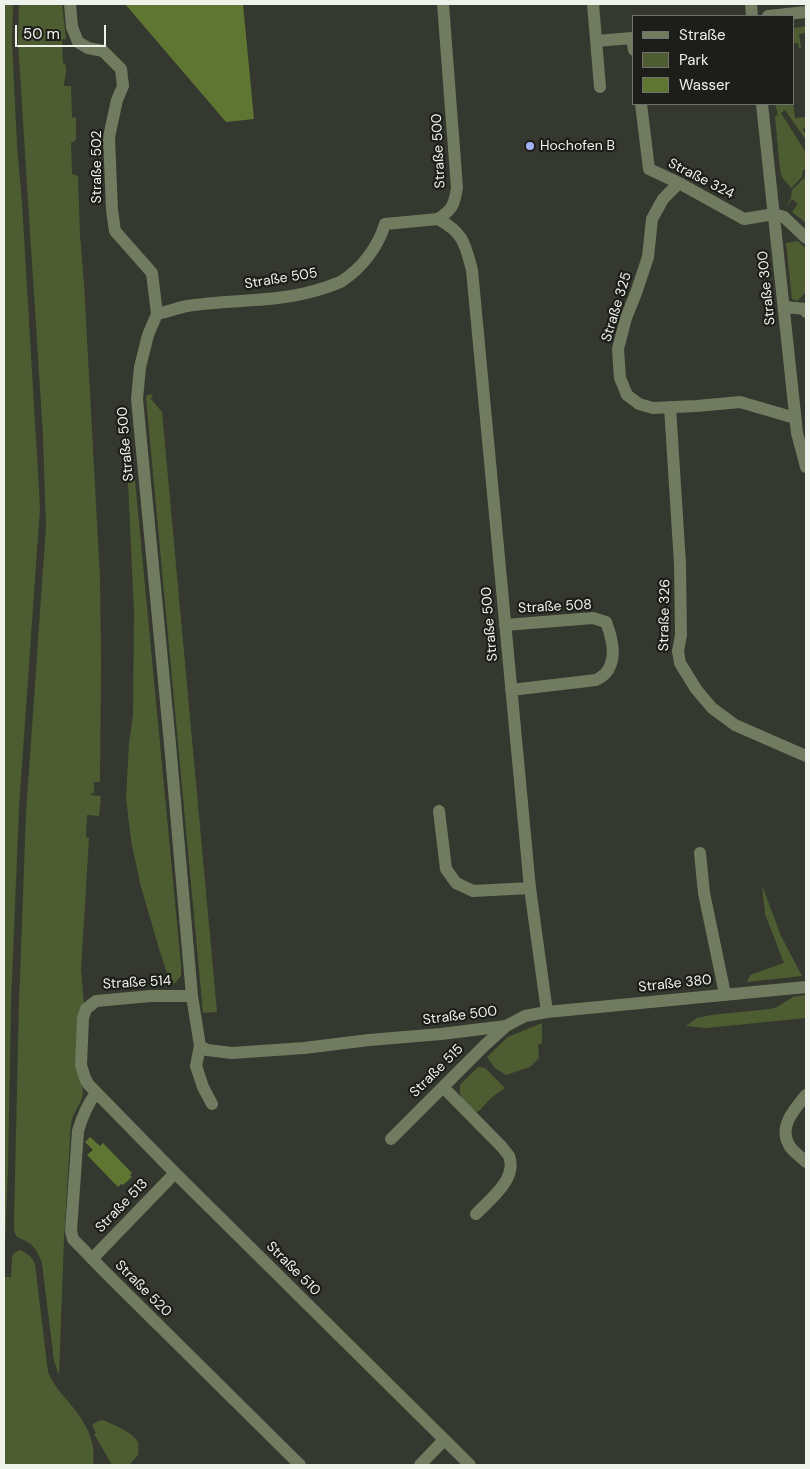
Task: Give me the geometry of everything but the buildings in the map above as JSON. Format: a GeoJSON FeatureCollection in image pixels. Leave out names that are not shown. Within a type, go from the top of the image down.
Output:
{"type":"FeatureCollection","features":[{"type":"Feature","properties":{"kind":"street","name":"Straße 502"},"geometry":{"type":"LineString","coordinates":[[70,4],[72,27],[78,42],[88,48],[103,51],[120,69],[123,86],[117,100],[109,136],[115,231],[152,273],[157,314]]}},
{"type":"Feature","properties":{"kind":"street","name":"Straße 500"},"geometry":{"type":"LineString","coordinates":[[157,314],[148,335],[140,367],[137,399],[192,996],[200,1046],[207,1050],[232,1054],[441,1034],[506,1026],[525,1016],[547,1012],[530,888],[472,270],[465,243],[452,226],[438,219],[450,210],[457,188],[442,4]]}},
{"type":"Feature","properties":{"kind":"street"},"geometry":{"type":"LineString","coordinates":[[593,4],[600,87]]}},
{"type":"Feature","properties":{"kind":"street"},"geometry":{"type":"LineString","coordinates":[[778,15],[806,12]]}},
{"type":"Feature","properties":{"kind":"street"},"geometry":{"type":"LineString","coordinates":[[596,41],[632,38]]}},
{"type":"Feature","properties":{"kind":"street","name":"Straße 324"},"geometry":{"type":"LineString","coordinates":[[641,105],[650,169],[744,218],[774,214]]}},
{"type":"Feature","properties":{"kind":"street","name":"Straße 300"},"geometry":{"type":"LineString","coordinates":[[762,105],[784,307],[799,421],[797,433],[806,467]]}},
{"type":"Feature","properties":{"kind":"street","name":"Straße 325"},"geometry":{"type":"LineString","coordinates":[[679,183],[663,199],[652,219],[648,257],[626,318],[618,349],[620,378],[628,395],[638,404],[653,408],[740,402],[799,421]]}},
{"type":"Feature","properties":{"kind":"street"},"geometry":{"type":"LineString","coordinates":[[774,214],[784,217],[806,238]]}},
{"type":"Feature","properties":{"kind":"street","name":"Straße 505"},"geometry":{"type":"LineString","coordinates":[[157,314],[186,306],[268,298],[317,290],[341,282],[372,252],[385,224],[438,219]]}},
{"type":"Feature","properties":{"kind":"street"},"geometry":{"type":"LineString","coordinates":[[784,307],[806,309],[806,312]]}},
{"type":"Feature","properties":{"kind":"street","name":"Straße 326"},"geometry":{"type":"LineString","coordinates":[[670,407],[680,555],[681,635],[678,651],[680,663],[712,708],[735,725],[806,756]]}},
{"type":"Feature","properties":{"kind":"street","name":"Straße 508"},"geometry":{"type":"LineString","coordinates":[[505,625],[593,618],[606,622],[612,642],[610,666],[604,675],[596,680],[511,690]]}},
{"type":"Feature","properties":{"kind":"street"},"geometry":{"type":"LineString","coordinates":[[439,811],[446,870],[456,883],[473,891],[530,888]]}},
{"type":"Feature","properties":{"kind":"street"},"geometry":{"type":"LineString","coordinates":[[700,853],[704,893],[725,994]]}},
{"type":"Feature","properties":{"kind":"street","name":"Straße 380"},"geometry":{"type":"LineString","coordinates":[[547,1012],[806,987]]}},
{"type":"Feature","properties":{"kind":"street","name":"Straße 514"},"geometry":{"type":"LineString","coordinates":[[96,1092],[85,1078],[81,1064],[82,1018],[86,1009],[96,1001],[151,996],[192,996]]}},
{"type":"Feature","properties":{"kind":"street","name":"Straße 515"},"geometry":{"type":"LineString","coordinates":[[391,1139],[506,1026]]}},
{"type":"Feature","properties":{"kind":"street"},"geometry":{"type":"LineString","coordinates":[[200,1046],[196,1066],[203,1087],[212,1104]]}},
{"type":"Feature","properties":{"kind":"street"},"geometry":{"type":"LineString","coordinates":[[443,1088],[502,1146],[509,1157],[510,1171],[504,1185],[476,1214]]}},
{"type":"Feature","properties":{"kind":"street","name":"Straße 510"},"geometry":{"type":"LineString","coordinates":[[96,1092],[174,1173],[470,1465]]}},
{"type":"Feature","properties":{"kind":"street","name":"Straße 520"},"geometry":{"type":"LineString","coordinates":[[96,1092],[82,1115],[78,1131],[70,1231],[73,1239],[300,1465]]}},
{"type":"Feature","properties":{"kind":"street"},"geometry":{"type":"LineString","coordinates":[[806,1095],[789,1117],[785,1130],[789,1145],[806,1162]]}},
{"type":"Feature","properties":{"kind":"street","name":"Straße 513"},"geometry":{"type":"LineString","coordinates":[[92,1259],[174,1173]]}},
{"type":"Feature","properties":{"kind":"street"},"geometry":{"type":"LineString","coordinates":[[420,1465],[444,1440]]}},
{"type":"Feature","properties":{"kind":"green space"},"geometry":{"type":"Polygon","coordinates":[[[4,4],[13,4],[12,42],[17,146],[40,507],[19,808],[11,1003],[4,1271],[4,4]]]}},
{"type":"Feature","properties":{"kind":"green space"},"geometry":{"type":"Polygon","coordinates":[[[19,4],[62,4],[66,39],[62,39],[63,63],[66,70],[64,86],[71,86],[72,117],[76,118],[76,140],[71,143],[72,174],[78,176],[100,577],[100,782],[94,782],[94,793],[91,793],[91,795],[101,796],[99,816],[87,815],[86,837],[89,838],[81,969],[84,1005],[83,1094],[71,1123],[59,1375],[54,1361],[42,1264],[37,1252],[31,1245],[17,1237],[14,1228],[19,1003],[26,814],[46,526],[43,436],[18,42],[19,4]]]}},
{"type":"Feature","properties":{"kind":"green space"},"geometry":{"type":"Polygon","coordinates":[[[806,26],[806,33],[799,34],[801,48],[799,48],[798,43],[795,43],[795,28],[806,26]]]}},
{"type":"Feature","properties":{"kind":"green space"},"geometry":{"type":"Polygon","coordinates":[[[775,105],[793,105],[795,118],[806,117],[806,128],[802,129],[806,134],[806,140],[785,110],[781,113],[806,153],[806,171],[803,170],[802,177],[791,188],[782,177],[780,170],[775,116],[778,115],[775,105]]]}},
{"type":"Feature","properties":{"kind":"green space"},"geometry":{"type":"Polygon","coordinates":[[[806,171],[806,223],[792,212],[798,204],[792,199],[786,207],[792,190],[804,178],[806,171]]]}},
{"type":"Feature","properties":{"kind":"green space"},"geometry":{"type":"Polygon","coordinates":[[[798,241],[806,249],[806,292],[797,301],[792,299],[786,243],[798,241]]]}},
{"type":"Feature","properties":{"kind":"green space"},"geometry":{"type":"Polygon","coordinates":[[[153,394],[151,399],[162,412],[217,1012],[203,1013],[146,398],[147,395],[153,394]]]}},
{"type":"Feature","properties":{"kind":"green space"},"geometry":{"type":"Polygon","coordinates":[[[135,480],[181,965],[181,976],[173,985],[159,949],[140,883],[131,840],[126,798],[129,743],[133,714],[134,613],[128,481],[135,480]]]}},
{"type":"Feature","properties":{"kind":"green space"},"geometry":{"type":"Polygon","coordinates":[[[762,885],[781,936],[802,976],[747,982],[750,975],[784,963],[765,914],[762,885]]]}},
{"type":"Feature","properties":{"kind":"green space"},"geometry":{"type":"Polygon","coordinates":[[[806,995],[806,1018],[706,1028],[686,1026],[697,1018],[770,1009],[793,997],[806,995]]]}},
{"type":"Feature","properties":{"kind":"green space"},"geometry":{"type":"Polygon","coordinates":[[[542,1023],[542,1043],[538,1045],[539,1058],[530,1067],[506,1075],[495,1068],[487,1057],[508,1037],[542,1023]]]}},
{"type":"Feature","properties":{"kind":"green space"},"geometry":{"type":"Polygon","coordinates":[[[478,1067],[485,1068],[505,1088],[491,1098],[477,1112],[473,1111],[462,1101],[460,1085],[478,1067]]]}},
{"type":"Feature","properties":{"kind":"green space"},"geometry":{"type":"Polygon","coordinates":[[[20,1250],[25,1252],[35,1264],[48,1372],[87,1429],[94,1450],[93,1465],[4,1465],[4,1277],[11,1277],[12,1257],[15,1252],[20,1250]]]}},
{"type":"Feature","properties":{"kind":"green space"},"geometry":{"type":"Polygon","coordinates":[[[103,1420],[123,1429],[136,1439],[138,1455],[131,1465],[112,1465],[94,1434],[96,1433],[92,1425],[103,1420]]]}},
{"type":"Feature","properties":{"kind":"water"},"geometry":{"type":"Polygon","coordinates":[[[125,4],[243,4],[254,119],[226,122],[125,4]]]}},
{"type":"Feature","properties":{"kind":"water"},"geometry":{"type":"Polygon","coordinates":[[[90,1137],[100,1146],[103,1143],[132,1173],[130,1175],[132,1177],[123,1185],[121,1184],[118,1187],[87,1155],[93,1150],[85,1142],[90,1137]]]}},
{"type":"Feature","properties":{"kind":"place","name":"Hochofen B"},"geometry":{"type":"Point","coordinates":[530,146]}}]}
